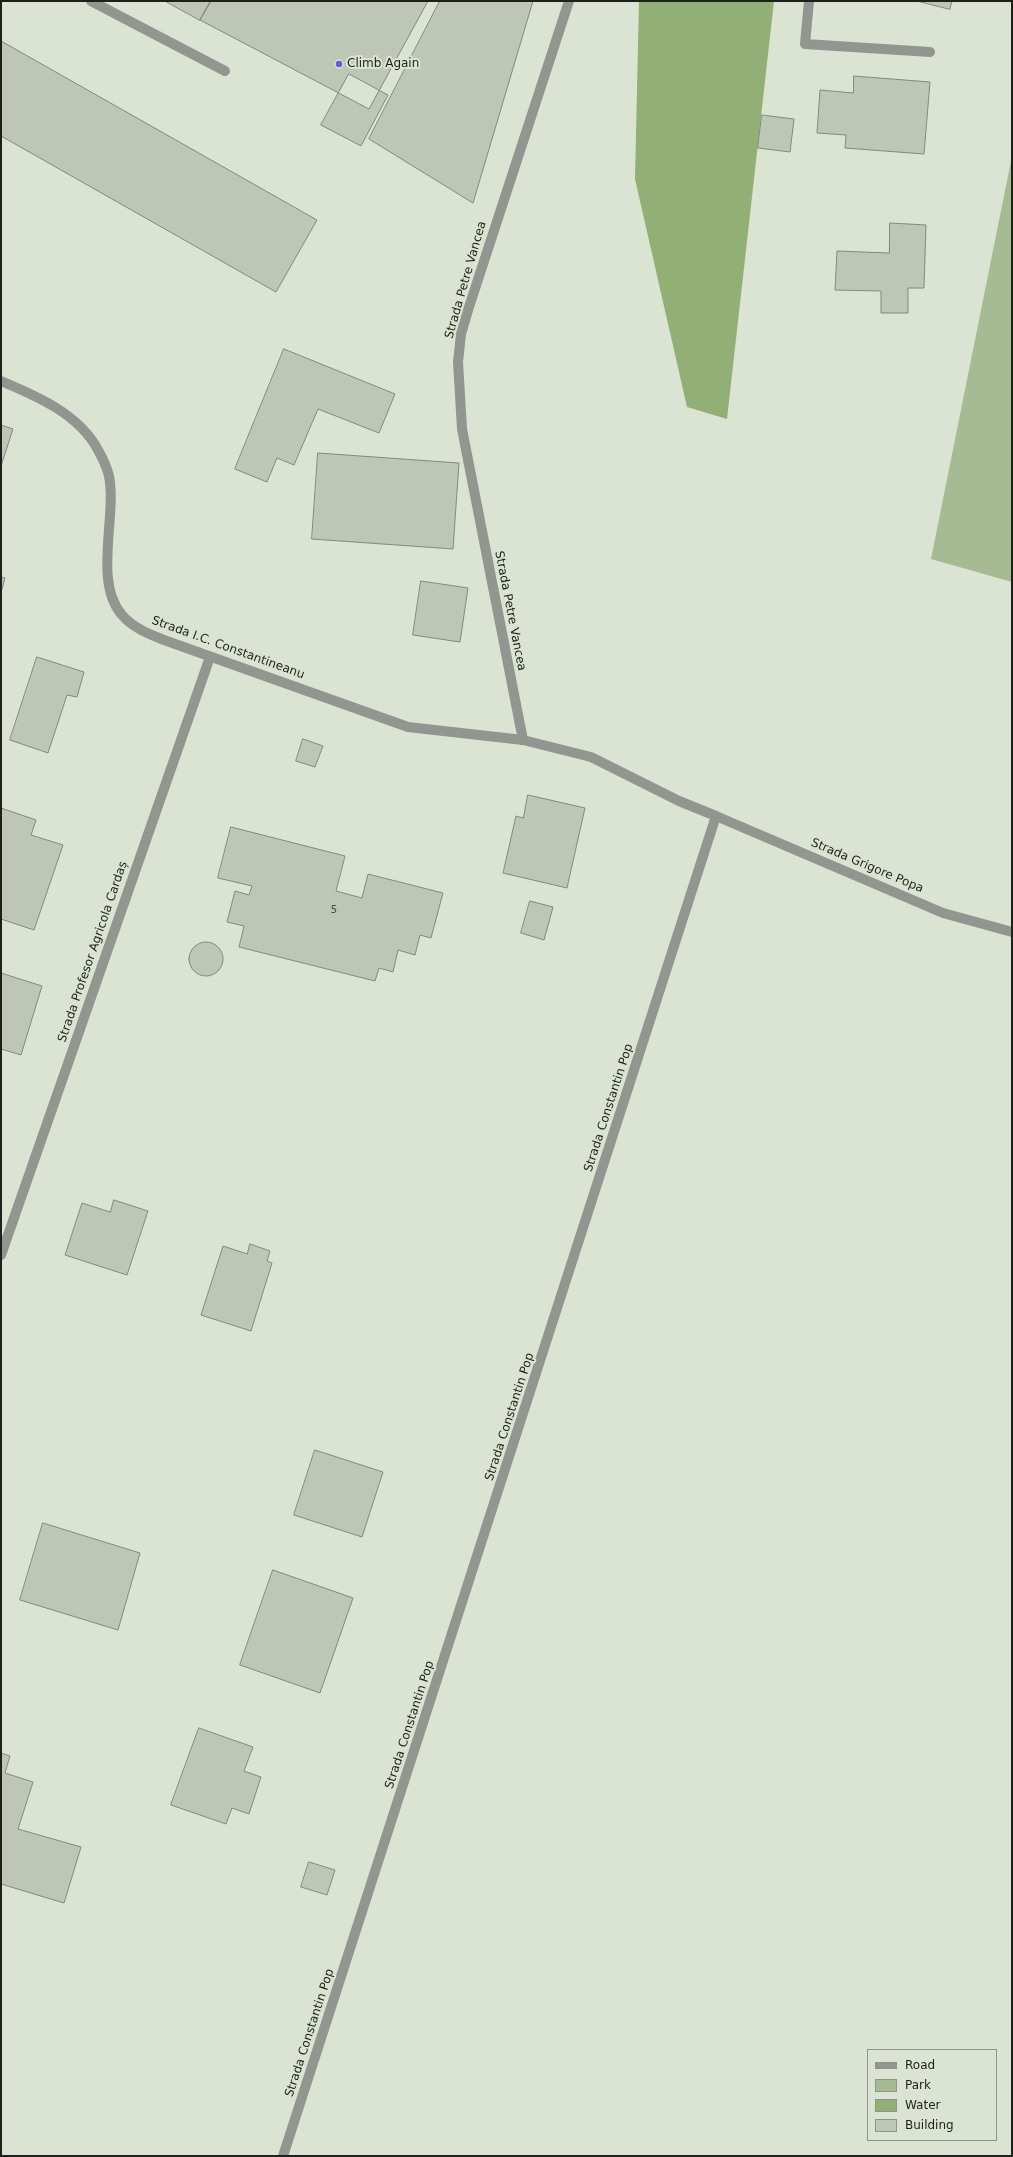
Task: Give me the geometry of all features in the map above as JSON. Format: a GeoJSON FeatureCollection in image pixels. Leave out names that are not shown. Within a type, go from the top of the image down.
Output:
{"type":"FeatureCollection","features":[{"type":"Feature","properties":{"kind":"street"},"geometry":{"type":"LineString","coordinates":[[91,1],[225,71]]}},
{"type":"Feature","properties":{"kind":"street","name":"Strada Petre Vancea"},"geometry":{"type":"LineString","coordinates":[[523,740],[462,429],[458,362],[461,334],[469,307],[569,1]]}},
{"type":"Feature","properties":{"kind":"street"},"geometry":{"type":"LineString","coordinates":[[809,1],[805,44],[930,52]]}},
{"type":"Feature","properties":{"kind":"street","name":"Strada I.C. Constantineanu"},"geometry":{"type":"LineString","coordinates":[[1,380],[44,400],[78,425],[98,449],[109,475],[108,573],[111,598],[122,615],[136,627],[164,640],[210,657],[408,727],[523,740],[591,757],[679,801],[716,816]]}},
{"type":"Feature","properties":{"kind":"street","name":"Strada Profesor Agricola Cardaș"},"geometry":{"type":"LineString","coordinates":[[1,1255],[210,657]]}},
{"type":"Feature","properties":{"kind":"street","name":"Strada Grigore Popa"},"geometry":{"type":"LineString","coordinates":[[716,816],[942,912],[1012,932]]}},
{"type":"Feature","properties":{"kind":"street","name":"Strada Constantin Pop"},"geometry":{"type":"LineString","coordinates":[[283,2156],[716,816]]}},
{"type":"Feature","properties":{"kind":"green space"},"geometry":{"type":"Polygon","coordinates":[[[1012,156],[1012,582],[931,559],[1012,156]]]}},
{"type":"Feature","properties":{"kind":"water"},"geometry":{"type":"Polygon","coordinates":[[[639,1],[774,1],[727,419],[687,407],[635,179],[639,1]]]}},
{"type":"Feature","properties":{"kind":"building"},"geometry":{"type":"Polygon","coordinates":[[[165,1],[211,1],[200,20],[165,1]]]}},
{"type":"Feature","properties":{"kind":"building","name":"Climb Again"},"geometry":{"type":"Polygon","coordinates":[[[211,1],[428,1],[369,109],[200,20],[211,1]]]}},
{"type":"Feature","properties":{"kind":"building"},"geometry":{"type":"Polygon","coordinates":[[[440,1],[533,1],[473,203],[369,139],[440,1]]]}},
{"type":"Feature","properties":{"kind":"building"},"geometry":{"type":"Polygon","coordinates":[[[917,1],[952,1],[950,9],[917,1]]]}},
{"type":"Feature","properties":{"kind":"building"},"geometry":{"type":"Polygon","coordinates":[[[1,41],[317,220],[276,292],[1,136],[1,41]]]}},
{"type":"Feature","properties":{"kind":"building"},"geometry":{"type":"Polygon","coordinates":[[[349,74],[388,95],[361,146],[321,125],[349,74]]]}},
{"type":"Feature","properties":{"kind":"building"},"geometry":{"type":"Polygon","coordinates":[[[854,76],[930,82],[924,154],[845,148],[846,135],[817,133],[820,90],[853,93],[854,76]]]}},
{"type":"Feature","properties":{"kind":"building"},"geometry":{"type":"Polygon","coordinates":[[[762,115],[794,119],[790,152],[758,148],[762,115]]]}},
{"type":"Feature","properties":{"kind":"building"},"geometry":{"type":"Polygon","coordinates":[[[890,223],[926,225],[924,288],[908,288],[908,313],[881,313],[881,291],[835,290],[837,251],[889,253],[890,223]]]}},
{"type":"Feature","properties":{"kind":"building"},"geometry":{"type":"Polygon","coordinates":[[[284,349],[395,394],[379,433],[318,409],[294,465],[277,458],[267,482],[235,469],[284,349]]]}},
{"type":"Feature","properties":{"kind":"building"},"geometry":{"type":"Polygon","coordinates":[[[1,425],[13,429],[1,466],[1,425]]]}},
{"type":"Feature","properties":{"kind":"building"},"geometry":{"type":"Polygon","coordinates":[[[318,453],[459,463],[453,549],[312,539],[318,453]]]}},
{"type":"Feature","properties":{"kind":"building"},"geometry":{"type":"Polygon","coordinates":[[[1,577],[5,578],[1,593],[1,577]]]}},
{"type":"Feature","properties":{"kind":"building"},"geometry":{"type":"Polygon","coordinates":[[[421,581],[468,588],[460,642],[413,635],[421,581]]]}},
{"type":"Feature","properties":{"kind":"building"},"geometry":{"type":"Polygon","coordinates":[[[37,657],[84,672],[77,697],[67,695],[48,753],[10,740],[37,657]]]}},
{"type":"Feature","properties":{"kind":"building"},"geometry":{"type":"Polygon","coordinates":[[[303,739],[323,746],[315,767],[296,761],[303,739]]]}},
{"type":"Feature","properties":{"kind":"building"},"geometry":{"type":"Polygon","coordinates":[[[528,795],[585,808],[567,888],[503,873],[516,816],[523,818],[528,795]]]}},
{"type":"Feature","properties":{"kind":"building"},"geometry":{"type":"Polygon","coordinates":[[[1,808],[36,820],[31,835],[63,845],[34,930],[1,919],[1,808]]]}},
{"type":"Feature","properties":{"kind":"building"},"geometry":{"type":"Polygon","coordinates":[[[231,827],[345,856],[336,891],[362,898],[368,874],[443,893],[431,938],[420,935],[415,955],[398,950],[393,972],[379,968],[375,981],[239,947],[244,926],[227,922],[235,891],[249,895],[252,886],[218,878],[231,827]]]}},
{"type":"Feature","properties":{"kind":"building"},"geometry":{"type":"Polygon","coordinates":[[[530,901],[553,907],[544,940],[521,933],[530,901]]]}},
{"type":"Feature","properties":{"kind":"building"},"geometry":{"type":"Polygon","coordinates":[[[203,942],[209,942],[213,943],[220,949],[223,959],[222,966],[216,973],[209,976],[203,976],[199,975],[192,969],[189,962],[189,956],[190,952],[196,945],[203,942]]]}},
{"type":"Feature","properties":{"kind":"building"},"geometry":{"type":"Polygon","coordinates":[[[1,973],[42,986],[21,1055],[1,1049],[1,973]]]}},
{"type":"Feature","properties":{"kind":"building"},"geometry":{"type":"Polygon","coordinates":[[[114,1200],[148,1211],[127,1275],[65,1255],[82,1203],[110,1212],[114,1200]]]}},
{"type":"Feature","properties":{"kind":"building"},"geometry":{"type":"Polygon","coordinates":[[[250,1244],[270,1251],[267,1261],[272,1263],[251,1331],[201,1315],[223,1246],[247,1254],[250,1244]]]}},
{"type":"Feature","properties":{"kind":"building"},"geometry":{"type":"Polygon","coordinates":[[[315,1450],[383,1472],[362,1537],[294,1515],[315,1450]]]}},
{"type":"Feature","properties":{"kind":"building"},"geometry":{"type":"Polygon","coordinates":[[[43,1523],[140,1553],[118,1630],[20,1600],[43,1523]]]}},
{"type":"Feature","properties":{"kind":"building"},"geometry":{"type":"Polygon","coordinates":[[[273,1570],[353,1598],[320,1693],[240,1665],[273,1570]]]}},
{"type":"Feature","properties":{"kind":"building"},"geometry":{"type":"Polygon","coordinates":[[[199,1728],[253,1747],[244,1771],[261,1777],[249,1814],[232,1808],[226,1824],[171,1805],[199,1728]]]}},
{"type":"Feature","properties":{"kind":"building"},"geometry":{"type":"Polygon","coordinates":[[[1,1753],[10,1756],[5,1773],[33,1782],[18,1829],[81,1847],[64,1903],[1,1884],[1,1753]]]}},
{"type":"Feature","properties":{"kind":"building"},"geometry":{"type":"Polygon","coordinates":[[[309,1862],[335,1870],[327,1895],[301,1887],[309,1862]]]}},
{"type":"Feature","properties":{"kind":"place","name":"Climb Again"},"geometry":{"type":"Point","coordinates":[339,64]}}]}
